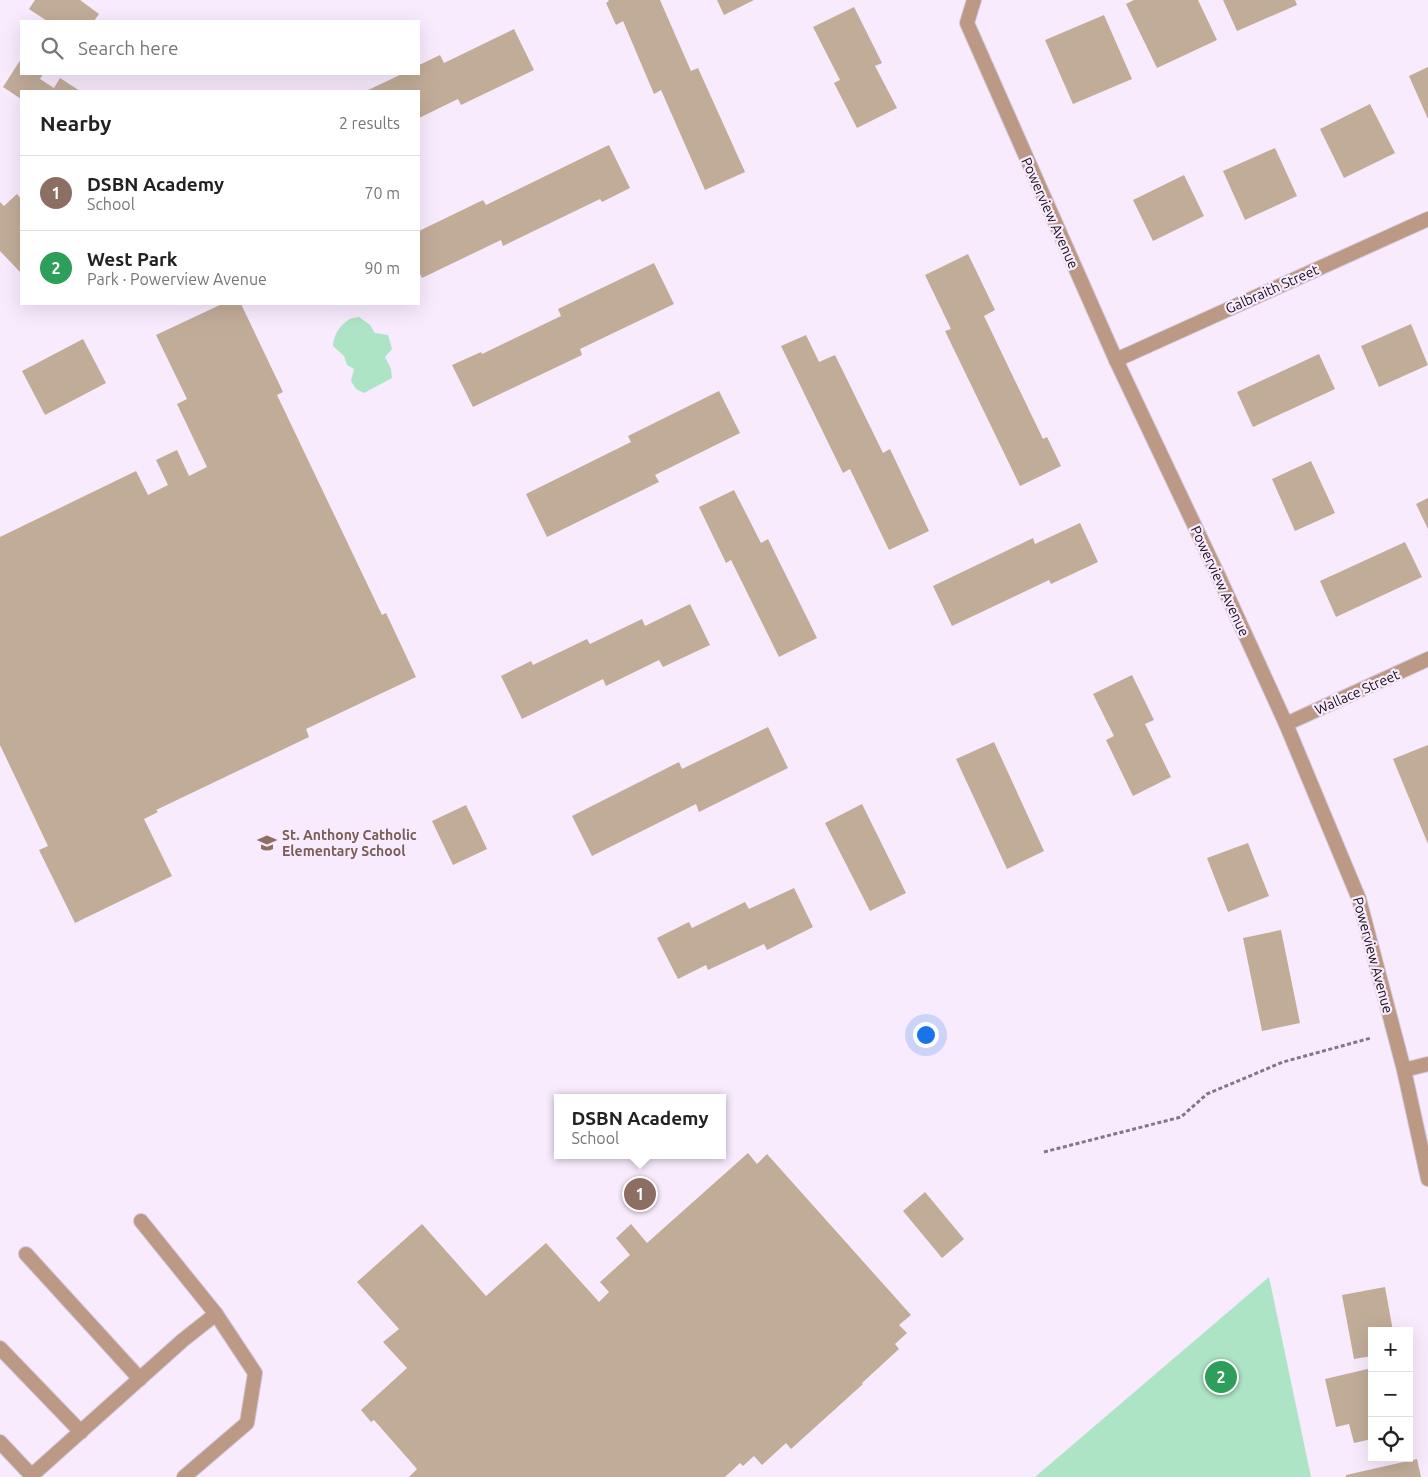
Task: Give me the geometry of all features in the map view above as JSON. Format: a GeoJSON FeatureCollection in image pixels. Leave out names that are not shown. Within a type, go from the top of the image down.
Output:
{"type":"FeatureCollection","features":[{"type":"Feature","properties":{"kind":"street","name":"Powerview Avenue"},"geometry":{"type":"LineString","coordinates":[[974,0],[967,23],[1116,360],[1286,724],[1359,899],[1404,1070],[1428,1179]]}},
{"type":"Feature","properties":{"kind":"street","name":"Galbraith Street"},"geometry":{"type":"LineString","coordinates":[[1116,360],[1428,219]]}},
{"type":"Feature","properties":{"kind":"street","name":"Wallace Street"},"geometry":{"type":"LineString","coordinates":[[1286,724],[1428,659]]}},
{"type":"Feature","properties":{"kind":"street"},"geometry":{"type":"LineString","coordinates":[[1404,1070],[1428,1064]]}},
{"type":"Feature","properties":{"kind":"street"},"geometry":{"type":"LineString","coordinates":[[141,1222],[216,1314],[254,1373],[246,1423],[184,1477]]}},
{"type":"Feature","properties":{"kind":"street"},"geometry":{"type":"LineString","coordinates":[[26,1254],[140,1379]]}},
{"type":"Feature","properties":{"kind":"street"},"geometry":{"type":"LineString","coordinates":[[0,1442],[31,1476],[183,1340],[216,1314]]}},
{"type":"Feature","properties":{"kind":"street"},"geometry":{"type":"LineString","coordinates":[[0,1348],[81,1432]]}},
{"type":"Feature","properties":{"kind":"path"},"geometry":{"type":"LineString","coordinates":[[1044,1152],[1181,1117],[1208,1094],[1283,1062],[1374,1037]]}},
{"type":"Feature","properties":{"kind":"green space"},"geometry":{"type":"Polygon","coordinates":[[[359,317],[370,325],[375,333],[388,335],[392,349],[385,357],[391,369],[392,378],[364,393],[356,389],[351,381],[354,369],[347,365],[344,356],[333,346],[335,335],[341,326],[349,319],[359,317]]]}},
{"type":"Feature","properties":{"kind":"green space"},"geometry":{"type":"Polygon","coordinates":[[[1269,1277],[1311,1477],[1035,1477],[1269,1277]]]}},
{"type":"Feature","properties":{"kind":"building"},"geometry":{"type":"Polygon","coordinates":[[[35,0],[80,0],[99,14],[95,20],[46,20],[29,9],[35,0]]]}},
{"type":"Feature","properties":{"kind":"building"},"geometry":{"type":"Polygon","coordinates":[[[608,0],[660,0],[691,71],[698,68],[745,172],[705,190],[661,90],[654,94],[623,21],[616,25],[606,3],[608,0]]]}},
{"type":"Feature","properties":{"kind":"building"},"geometry":{"type":"Polygon","coordinates":[[[717,0],[754,0],[724,15],[717,0]]]}},
{"type":"Feature","properties":{"kind":"building"},"geometry":{"type":"Polygon","coordinates":[[[1134,0],[1198,0],[1217,40],[1157,68],[1126,4],[1134,0]]]}},
{"type":"Feature","properties":{"kind":"building"},"geometry":{"type":"Polygon","coordinates":[[[1223,0],[1295,0],[1297,5],[1237,31],[1223,0]]]}},
{"type":"Feature","properties":{"kind":"building"},"geometry":{"type":"Polygon","coordinates":[[[854,7],[882,63],[875,66],[897,108],[857,128],[834,83],[840,80],[813,27],[854,7]]]}},
{"type":"Feature","properties":{"kind":"building"},"geometry":{"type":"Polygon","coordinates":[[[1104,15],[1132,79],[1073,104],[1045,40],[1104,15]]]}},
{"type":"Feature","properties":{"kind":"building"},"geometry":{"type":"Polygon","coordinates":[[[514,29],[534,70],[461,105],[458,99],[420,118],[420,90],[368,90],[400,75],[420,75],[420,65],[440,55],[444,63],[514,29]]]}},
{"type":"Feature","properties":{"kind":"building"},"geometry":{"type":"Polygon","coordinates":[[[20,61],[20,75],[42,75],[40,79],[54,88],[60,78],[78,90],[20,90],[20,98],[3,87],[20,61]]]}},
{"type":"Feature","properties":{"kind":"building"},"geometry":{"type":"Polygon","coordinates":[[[1428,67],[1428,119],[1409,76],[1428,67]]]}},
{"type":"Feature","properties":{"kind":"building"},"geometry":{"type":"Polygon","coordinates":[[[1370,104],[1395,153],[1344,178],[1320,129],[1370,104]]]}},
{"type":"Feature","properties":{"kind":"building"},"geometry":{"type":"Polygon","coordinates":[[[609,145],[630,188],[602,202],[600,199],[503,246],[501,240],[422,278],[420,274],[420,231],[483,200],[486,205],[609,145]]]}},
{"type":"Feature","properties":{"kind":"building"},"geometry":{"type":"Polygon","coordinates":[[[1275,148],[1297,196],[1245,220],[1223,171],[1275,148]]]}},
{"type":"Feature","properties":{"kind":"building"},"geometry":{"type":"Polygon","coordinates":[[[1184,175],[1204,216],[1153,241],[1133,200],[1184,175]]]}},
{"type":"Feature","properties":{"kind":"building"},"geometry":{"type":"Polygon","coordinates":[[[17,194],[20,198],[20,272],[0,251],[0,202],[4,206],[17,194]]]}},
{"type":"Feature","properties":{"kind":"building"},"geometry":{"type":"Polygon","coordinates":[[[968,254],[995,310],[984,316],[1043,439],[1047,437],[1061,466],[1020,486],[945,331],[951,329],[925,275],[968,254]]]}},
{"type":"Feature","properties":{"kind":"building"},"geometry":{"type":"Polygon","coordinates":[[[654,263],[674,304],[580,349],[582,355],[473,407],[452,365],[481,352],[482,354],[561,316],[558,309],[654,263]]]}},
{"type":"Feature","properties":{"kind":"building"},"geometry":{"type":"Polygon","coordinates":[[[220,305],[241,305],[283,392],[277,395],[382,615],[386,613],[416,677],[306,729],[309,737],[156,810],[158,812],[144,819],[172,876],[75,923],[39,850],[48,846],[0,745],[0,537],[136,471],[148,495],[168,485],[156,460],[177,450],[189,476],[207,467],[177,404],[187,399],[156,335],[220,305]]]}},
{"type":"Feature","properties":{"kind":"building"},"geometry":{"type":"Polygon","coordinates":[[[1411,324],[1428,365],[1379,387],[1361,346],[1411,324]]]}},
{"type":"Feature","properties":{"kind":"building"},"geometry":{"type":"Polygon","coordinates":[[[806,335],[819,362],[835,355],[883,453],[890,449],[929,531],[889,550],[850,469],[843,473],[781,346],[806,335]]]}},
{"type":"Feature","properties":{"kind":"building"},"geometry":{"type":"Polygon","coordinates":[[[83,339],[106,383],[45,415],[22,371],[83,339]]]}},
{"type":"Feature","properties":{"kind":"building"},"geometry":{"type":"Polygon","coordinates":[[[1319,354],[1335,389],[1253,427],[1237,392],[1319,354]]]}},
{"type":"Feature","properties":{"kind":"building"},"geometry":{"type":"Polygon","coordinates":[[[719,391],[740,433],[655,475],[659,482],[547,537],[526,494],[631,442],[628,436],[719,391]]]}},
{"type":"Feature","properties":{"kind":"building"},"geometry":{"type":"Polygon","coordinates":[[[1311,461],[1335,513],[1295,531],[1272,479],[1311,461]]]}},
{"type":"Feature","properties":{"kind":"building"},"geometry":{"type":"Polygon","coordinates":[[[734,490],[761,543],[768,539],[817,638],[779,657],[731,560],[726,563],[699,507],[734,490]]]}},
{"type":"Feature","properties":{"kind":"building"},"geometry":{"type":"Polygon","coordinates":[[[1428,498],[1428,529],[1416,504],[1428,498]]]}},
{"type":"Feature","properties":{"kind":"building"},"geometry":{"type":"Polygon","coordinates":[[[1080,523],[1098,562],[1051,584],[1049,580],[952,626],[933,586],[1033,538],[1035,544],[1080,523]]]}},
{"type":"Feature","properties":{"kind":"building"},"geometry":{"type":"Polygon","coordinates":[[[1405,542],[1422,577],[1336,617],[1320,581],[1405,542]]]}},
{"type":"Feature","properties":{"kind":"building"},"geometry":{"type":"Polygon","coordinates":[[[690,604],[710,645],[663,667],[659,660],[606,686],[603,679],[522,719],[501,676],[531,661],[533,665],[587,639],[590,644],[642,619],[645,626],[690,604]]]}},
{"type":"Feature","properties":{"kind":"building"},"geometry":{"type":"Polygon","coordinates":[[[1132,675],[1154,720],[1145,724],[1171,777],[1133,796],[1106,740],[1114,736],[1093,694],[1132,675]]]}},
{"type":"Feature","properties":{"kind":"building"},"geometry":{"type":"Polygon","coordinates":[[[768,727],[788,768],[699,812],[696,804],[592,856],[572,816],[679,762],[682,769],[768,727]]]}},
{"type":"Feature","properties":{"kind":"building"},"geometry":{"type":"Polygon","coordinates":[[[994,742],[1044,851],[1007,869],[956,759],[994,742]]]}},
{"type":"Feature","properties":{"kind":"building"},"geometry":{"type":"Polygon","coordinates":[[[1428,745],[1428,844],[1393,759],[1428,745]]]}},
{"type":"Feature","properties":{"kind":"building"},"geometry":{"type":"Polygon","coordinates":[[[862,804],[906,893],[870,911],[825,823],[862,804]]]}},
{"type":"Feature","properties":{"kind":"building"},"geometry":{"type":"Polygon","coordinates":[[[466,805],[487,849],[453,865],[432,821],[466,805]]]}},
{"type":"Feature","properties":{"kind":"building"},"geometry":{"type":"Polygon","coordinates":[[[1248,843],[1269,896],[1228,912],[1207,858],[1248,843]]]}},
{"type":"Feature","properties":{"kind":"building"},"geometry":{"type":"Polygon","coordinates":[[[794,888],[813,927],[767,950],[764,944],[708,970],[706,965],[678,979],[657,938],[689,922],[692,928],[745,902],[749,909],[794,888]]]}},
{"type":"Feature","properties":{"kind":"building"},"geometry":{"type":"Polygon","coordinates":[[[1281,930],[1300,1023],[1262,1031],[1243,938],[1281,930]]]}},
{"type":"Feature","properties":{"kind":"building"},"geometry":{"type":"Polygon","coordinates":[[[748,1153],[757,1164],[767,1154],[911,1315],[899,1325],[907,1333],[895,1344],[899,1349],[863,1384],[791,1449],[786,1443],[762,1465],[754,1456],[743,1466],[740,1463],[725,1477],[409,1477],[417,1469],[374,1420],[371,1422],[361,1410],[407,1368],[383,1342],[399,1329],[357,1282],[422,1224],[486,1296],[546,1243],[599,1302],[609,1292],[600,1282],[630,1255],[616,1238],[631,1224],[647,1243],[748,1153]]]}},
{"type":"Feature","properties":{"kind":"building"},"geometry":{"type":"Polygon","coordinates":[[[925,1192],[964,1239],[942,1258],[903,1211],[925,1192]]]}},
{"type":"Feature","properties":{"kind":"building"},"geometry":{"type":"Polygon","coordinates":[[[1385,1287],[1392,1327],[1368,1327],[1368,1357],[1354,1359],[1342,1295],[1385,1287]]]}},
{"type":"Feature","properties":{"kind":"building"},"geometry":{"type":"Polygon","coordinates":[[[1368,1369],[1368,1440],[1354,1443],[1349,1424],[1336,1427],[1325,1379],[1368,1369]]]}},
{"type":"Feature","properties":{"kind":"building"},"geometry":{"type":"Polygon","coordinates":[[[1417,1459],[1421,1477],[1346,1477],[1346,1475],[1404,1462],[1413,1462],[1413,1460],[1417,1459]]]}},
{"type":"Feature","properties":{"kind":"place","name":"St. Anthony Catholic Elementary School"},"geometry":{"type":"Point","coordinates":[267,843]}},
{"type":"Feature","properties":{"kind":"place","name":"DSBN Academy"},"geometry":{"type":"Point","coordinates":[640,1194]}},
{"type":"Feature","properties":{"kind":"place","name":"West Park"},"geometry":{"type":"Point","coordinates":[1221,1377]}}]}
